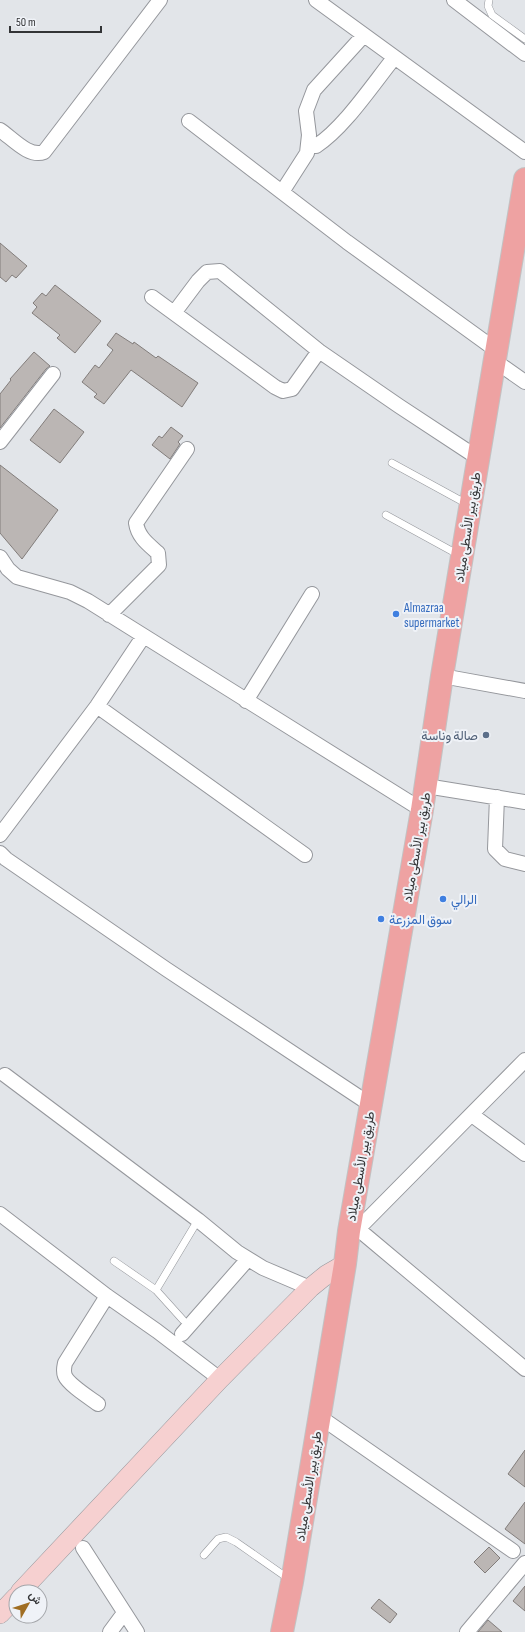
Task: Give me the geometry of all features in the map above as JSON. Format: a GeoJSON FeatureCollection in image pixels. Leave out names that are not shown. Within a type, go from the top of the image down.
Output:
{"type":"FeatureCollection","features":[{"type":"Feature","properties":{"kind":"main road","name":"طريق بير الأسطى ميلاد"},"geometry":{"type":"LineString","coordinates":[[282,1632],[292,1582],[345,1264],[353,1230],[371,1105],[422,810],[442,676],[525,184]]}},
{"type":"Feature","properties":{"kind":"main road"},"geometry":{"type":"LineString","coordinates":[[28,1584],[220,1379],[310,1288],[326,1275],[345,1264]]}},
{"type":"Feature","properties":{"kind":"main road"},"geometry":{"type":"LineString","coordinates":[[0,1614],[8,1606]]}},
{"type":"Feature","properties":{"kind":"street"},"geometry":{"type":"LineString","coordinates":[[0,130],[31,153],[39,154],[44,152],[160,0]]}},
{"type":"Feature","properties":{"kind":"street"},"geometry":{"type":"LineString","coordinates":[[316,0],[525,152]]}},
{"type":"Feature","properties":{"kind":"street"},"geometry":{"type":"LineString","coordinates":[[454,0],[525,54]]}},
{"type":"Feature","properties":{"kind":"street"},"geometry":{"type":"LineString","coordinates":[[282,192],[307,153],[309,146],[306,111],[314,90],[364,35]]}},
{"type":"Feature","properties":{"kind":"street"},"geometry":{"type":"LineString","coordinates":[[309,146],[316,146],[331,134],[352,111],[394,58]]}},
{"type":"Feature","properties":{"kind":"street"},"geometry":{"type":"LineString","coordinates":[[189,121],[495,355],[525,382]]}},
{"type":"Feature","properties":{"kind":"street"},"geometry":{"type":"LineString","coordinates":[[174,313],[198,281],[207,272],[220,270],[320,351],[398,406],[478,458]]}},
{"type":"Feature","properties":{"kind":"street"},"geometry":{"type":"LineString","coordinates":[[152,297],[275,387],[283,391],[292,389],[320,351]]}},
{"type":"Feature","properties":{"kind":"street"},"geometry":{"type":"LineString","coordinates":[[0,442],[53,374]]}},
{"type":"Feature","properties":{"kind":"street"},"geometry":{"type":"LineString","coordinates":[[110,615],[159,565],[158,553],[142,539],[137,531],[136,523],[187,449]]}},
{"type":"Feature","properties":{"kind":"street"},"geometry":{"type":"LineString","coordinates":[[2,563],[17,576],[70,592],[110,615],[422,810]]}},
{"type":"Feature","properties":{"kind":"street"},"geometry":{"type":"LineString","coordinates":[[246,701],[312,594]]}},
{"type":"Feature","properties":{"kind":"street"},"geometry":{"type":"LineString","coordinates":[[0,835],[97,706],[143,637]]}},
{"type":"Feature","properties":{"kind":"street"},"geometry":{"type":"LineString","coordinates":[[442,676],[525,691]]}},
{"type":"Feature","properties":{"kind":"street"},"geometry":{"type":"LineString","coordinates":[[475,683],[482,690],[496,696],[525,700]]}},
{"type":"Feature","properties":{"kind":"street"},"geometry":{"type":"LineString","coordinates":[[97,706],[305,855]]}},
{"type":"Feature","properties":{"kind":"street"},"geometry":{"type":"LineString","coordinates":[[426,786],[525,802]]}},
{"type":"Feature","properties":{"kind":"street"},"geometry":{"type":"LineString","coordinates":[[497,797],[495,849],[505,859],[525,864]]}},
{"type":"Feature","properties":{"kind":"street"},"geometry":{"type":"LineString","coordinates":[[0,853],[6,859],[166,969],[371,1105]]}},
{"type":"Feature","properties":{"kind":"street"},"geometry":{"type":"LineString","coordinates":[[525,1060],[472,1115],[353,1230],[525,1369]]}},
{"type":"Feature","properties":{"kind":"street"},"geometry":{"type":"LineString","coordinates":[[5,1075],[198,1220],[248,1260],[310,1288]]}},
{"type":"Feature","properties":{"kind":"street"},"geometry":{"type":"LineString","coordinates":[[472,1115],[525,1154]]}},
{"type":"Feature","properties":{"kind":"street"},"geometry":{"type":"LineString","coordinates":[[0,1214],[106,1296],[157,1331],[220,1379]]}},
{"type":"Feature","properties":{"kind":"street"},"geometry":{"type":"LineString","coordinates":[[182,1327],[248,1260]]}},
{"type":"Feature","properties":{"kind":"street"},"geometry":{"type":"LineString","coordinates":[[98,1404],[70,1382],[65,1376],[63,1370],[65,1363],[106,1296]]}},
{"type":"Feature","properties":{"kind":"street"},"geometry":{"type":"LineString","coordinates":[[320,1417],[513,1551]]}},
{"type":"Feature","properties":{"kind":"street"},"geometry":{"type":"LineString","coordinates":[[83,1548],[137,1632]]}},
{"type":"Feature","properties":{"kind":"street"},"geometry":{"type":"LineString","coordinates":[[467,1632],[525,1563]]}},
{"type":"Feature","properties":{"kind":"street"},"geometry":{"type":"LineString","coordinates":[[110,1632],[124,1613]]}},
{"type":"Feature","properties":{"kind":"lane"},"geometry":{"type":"LineString","coordinates":[[489,0],[488,6],[492,15],[525,38]]}},
{"type":"Feature","properties":{"kind":"lane"},"geometry":{"type":"LineString","coordinates":[[392,463],[470,506]]}},
{"type":"Feature","properties":{"kind":"lane"},"geometry":{"type":"LineString","coordinates":[[386,516],[462,556]]}},
{"type":"Feature","properties":{"kind":"lane"},"geometry":{"type":"LineString","coordinates":[[156,1290],[198,1220]]}},
{"type":"Feature","properties":{"kind":"lane"},"geometry":{"type":"LineString","coordinates":[[114,1260],[156,1290],[182,1327]]}},
{"type":"Feature","properties":{"kind":"lane"},"geometry":{"type":"LineString","coordinates":[[204,1555],[218,1540],[226,1537],[236,1542],[292,1582]]}},
{"type":"Feature","properties":{"kind":"building"},"geometry":{"type":"Polygon","coordinates":[[[0,243],[27,266],[16,278],[12,275],[6,282],[0,277],[0,243]]]}},
{"type":"Feature","properties":{"kind":"building"},"geometry":{"type":"Polygon","coordinates":[[[55,285],[101,321],[75,353],[57,338],[60,335],[32,313],[37,307],[33,303],[42,293],[46,296],[55,285]]]}},
{"type":"Feature","properties":{"kind":"building"},"geometry":{"type":"Polygon","coordinates":[[[116,333],[133,344],[134,342],[156,358],[158,356],[198,383],[182,407],[131,370],[104,404],[94,397],[97,394],[82,382],[95,365],[99,368],[113,350],[107,345],[116,333]]]}},
{"type":"Feature","properties":{"kind":"building"},"geometry":{"type":"Polygon","coordinates":[[[34,352],[50,366],[46,369],[0,428],[0,394],[11,380],[10,379],[34,352]]]}},
{"type":"Feature","properties":{"kind":"building"},"geometry":{"type":"Polygon","coordinates":[[[54,409],[84,432],[60,463],[30,440],[54,409]]]}},
{"type":"Feature","properties":{"kind":"building"},"geometry":{"type":"Polygon","coordinates":[[[171,427],[183,436],[178,442],[180,444],[170,459],[152,445],[159,436],[162,438],[171,427]]]}},
{"type":"Feature","properties":{"kind":"building"},"geometry":{"type":"Polygon","coordinates":[[[0,465],[58,510],[22,559],[0,533],[0,465]]]}},
{"type":"Feature","properties":{"kind":"building"},"geometry":{"type":"Polygon","coordinates":[[[525,1450],[525,1487],[508,1474],[525,1450]]]}},
{"type":"Feature","properties":{"kind":"building"},"geometry":{"type":"Polygon","coordinates":[[[525,1502],[525,1544],[505,1529],[525,1502]]]}},
{"type":"Feature","properties":{"kind":"building"},"geometry":{"type":"Polygon","coordinates":[[[489,1547],[500,1558],[485,1573],[474,1562],[489,1547]]]}},
{"type":"Feature","properties":{"kind":"building"},"geometry":{"type":"Polygon","coordinates":[[[525,1586],[525,1611],[513,1601],[525,1586]]]}},
{"type":"Feature","properties":{"kind":"building"},"geometry":{"type":"Polygon","coordinates":[[[379,1599],[397,1614],[390,1623],[371,1608],[379,1599]]]}},
{"type":"Feature","properties":{"kind":"building"},"geometry":{"type":"Polygon","coordinates":[[[488,1620],[502,1632],[478,1632],[488,1620]]]}},
{"type":"Feature","properties":{"kind":"place","name":"Almazraa supermarket"},"geometry":{"type":"Point","coordinates":[396,614]}},
{"type":"Feature","properties":{"kind":"place","name":"صالة وناسة"},"geometry":{"type":"Point","coordinates":[486,735]}},
{"type":"Feature","properties":{"kind":"place","name":"الرالي"},"geometry":{"type":"Point","coordinates":[443,899]}},
{"type":"Feature","properties":{"kind":"place","name":"سوق المزرعة"},"geometry":{"type":"Point","coordinates":[381,919]}}]}
